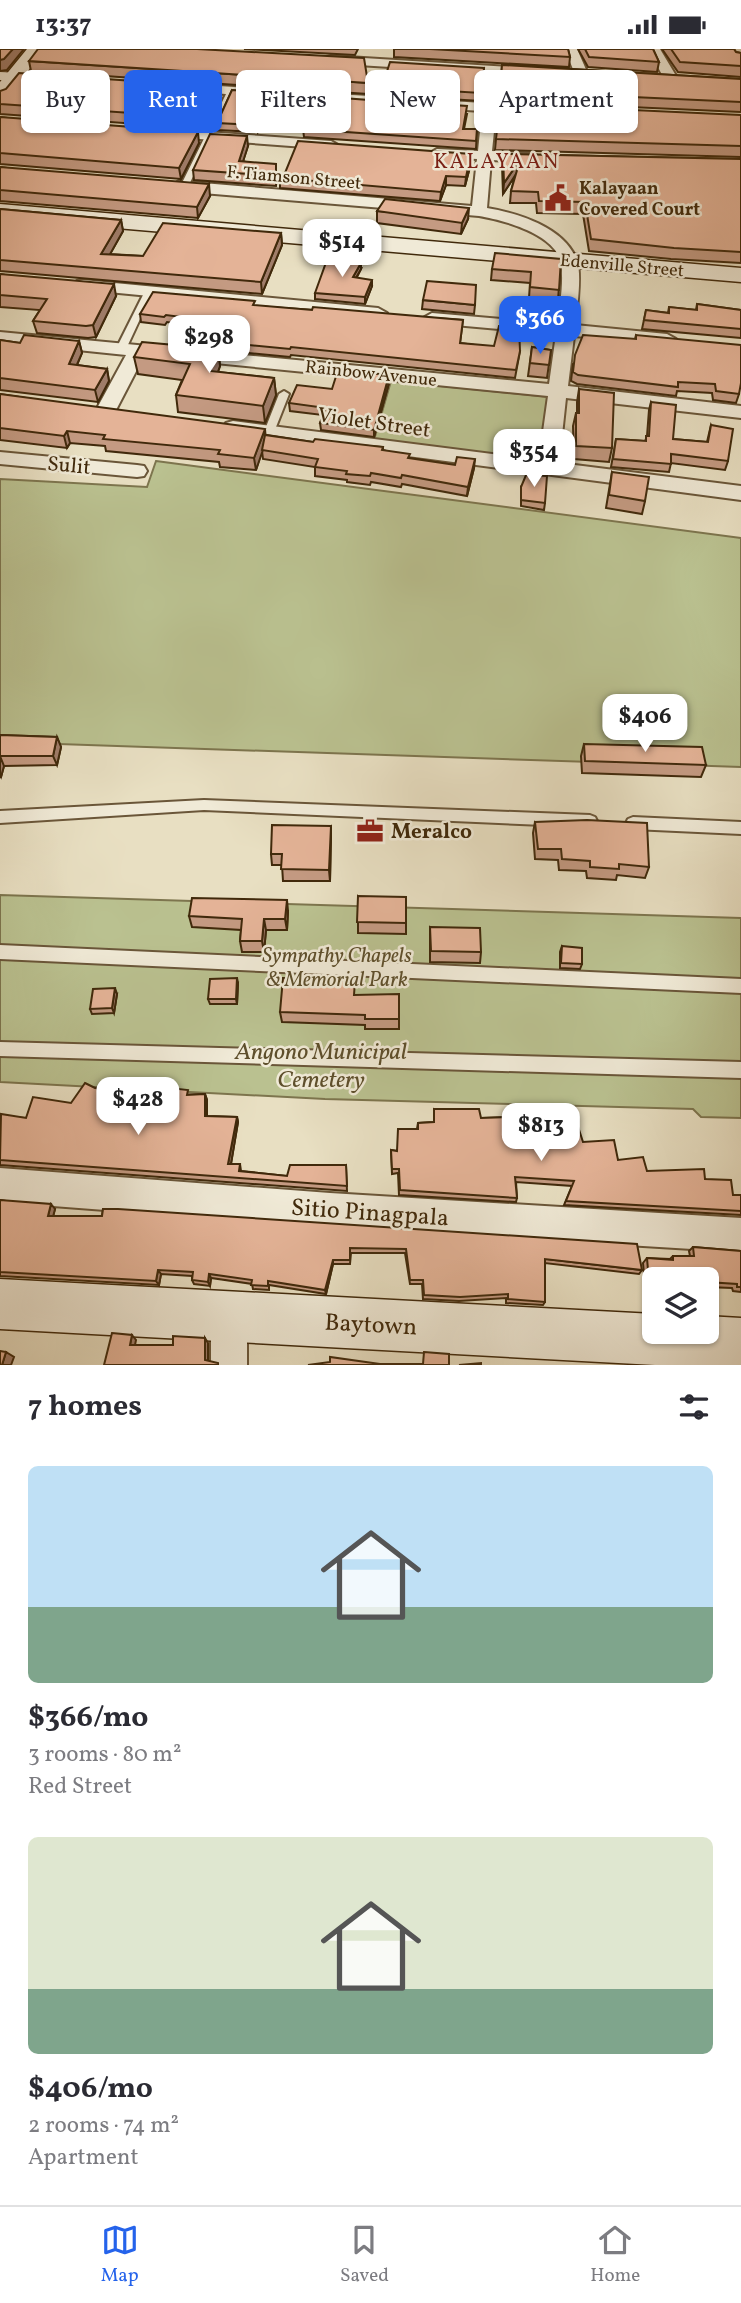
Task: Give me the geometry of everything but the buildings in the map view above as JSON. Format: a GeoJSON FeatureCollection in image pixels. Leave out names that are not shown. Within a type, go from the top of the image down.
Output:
{"type":"FeatureCollection","features":[{"type":"Feature","properties":{"kind":"street"},"geometry":{"type":"LineString","coordinates":[[0,94],[7,76],[36,49]]}},
{"type":"Feature","properties":{"kind":"street"},"geometry":{"type":"LineString","coordinates":[[378,62],[384,49]]}},
{"type":"Feature","properties":{"kind":"street"},"geometry":{"type":"LineString","coordinates":[[570,49],[573,70]]}},
{"type":"Feature","properties":{"kind":"street"},"geometry":{"type":"LineString","coordinates":[[654,49],[671,79]]}},
{"type":"Feature","properties":{"kind":"street"},"geometry":{"type":"LineString","coordinates":[[314,59],[470,63],[493,70]]}},
{"type":"Feature","properties":{"kind":"street"},"geometry":{"type":"LineString","coordinates":[[222,90],[236,91]]}},
{"type":"Feature","properties":{"kind":"street"},"geometry":{"type":"LineString","coordinates":[[351,99],[474,107]]}},
{"type":"Feature","properties":{"kind":"street"},"geometry":{"type":"LineString","coordinates":[[164,133],[346,146]]}},
{"type":"Feature","properties":{"kind":"street"},"geometry":{"type":"LineString","coordinates":[[479,211],[485,133]]}},
{"type":"Feature","properties":{"kind":"street"},"geometry":{"type":"LineString","coordinates":[[428,152],[546,158]]}},
{"type":"Feature","properties":{"kind":"street","name":"F. Tiamson Street"},"geometry":{"type":"LineString","coordinates":[[157,184],[479,211],[511,217],[534,226],[559,247],[569,261]]}},
{"type":"Feature","properties":{"kind":"street","name":"Edenville Street"},"geometry":{"type":"LineString","coordinates":[[0,211],[741,275]]}},
{"type":"Feature","properties":{"kind":"street"},"geometry":{"type":"LineString","coordinates":[[548,469],[559,391],[569,261]]}},
{"type":"Feature","properties":{"kind":"street"},"geometry":{"type":"LineString","coordinates":[[68,284],[687,341]]}},
{"type":"Feature","properties":{"kind":"street","name":"Rainbow Avenue"},"geometry":{"type":"LineString","coordinates":[[0,337],[559,391],[741,412]]}},
{"type":"Feature","properties":{"kind":"street"},"geometry":{"type":"LineString","coordinates":[[129,350],[100,409],[133,414]]}},
{"type":"Feature","properties":{"kind":"street","name":"Violet Street"},"geometry":{"type":"LineString","coordinates":[[215,424],[741,493]]}},
{"type":"Feature","properties":{"kind":"street","name":"Sulit"},"geometry":{"type":"LineString","coordinates":[[0,458],[137,471]]}},
{"type":"Feature","properties":{"kind":"street","name":"Sitio Pinagpala"},"geometry":{"type":"LineString","coordinates":[[0,1185],[330,1210],[741,1235]]}},
{"type":"Feature","properties":{"kind":"street","name":"Baytown"},"geometry":{"type":"LineString","coordinates":[[0,1304],[741,1344]]}},
{"type":"Feature","properties":{"kind":"street"},"geometry":{"type":"LineString","coordinates":[[229,1316],[229,1365]]}},
{"type":"Feature","properties":{"kind":"lane"},"geometry":{"type":"LineString","coordinates":[[184,187],[230,91]]}},
{"type":"Feature","properties":{"kind":"lane"},"geometry":{"type":"LineString","coordinates":[[129,350],[149,291]]}},
{"type":"Feature","properties":{"kind":"lane"},"geometry":{"type":"LineString","coordinates":[[269,432],[285,394]]}},
{"type":"Feature","properties":{"kind":"lane"},"geometry":{"type":"LineString","coordinates":[[0,817],[204,805],[741,828]]}},
{"type":"Feature","properties":{"kind":"lane"},"geometry":{"type":"LineString","coordinates":[[0,952],[741,986]]}},
{"type":"Feature","properties":{"kind":"lane"},"geometry":{"type":"LineString","coordinates":[[0,1049],[741,1070]]}},
{"type":"Feature","properties":{"kind":"green space"},"geometry":{"type":"Polygon","coordinates":[[[391,381],[550,397],[540,462],[374,440],[391,381]]]}},
{"type":"Feature","properties":{"kind":"green space"},"geometry":{"type":"Polygon","coordinates":[[[156,461],[741,538],[741,767],[0,742],[0,479],[147,487],[156,461]]]}},
{"type":"Feature","properties":{"kind":"green space","name":"Sympathy Chapels & Memorial Park"},"geometry":{"type":"Polygon","coordinates":[[[0,895],[741,918],[741,1118],[701,1117],[693,1109],[325,1099],[0,1082],[0,895]]]}},
{"type":"Feature","properties":{"kind":"place","name":"Kalayaan Covered Court"},"geometry":{"type":"Point","coordinates":[558,198]}},
{"type":"Feature","properties":{"kind":"place","name":"Meralco"},"geometry":{"type":"Point","coordinates":[370,831]}},
{"type":"Feature","properties":{"kind":"district","name":"KALAYAAN"},"geometry":{"type":"Point","coordinates":[497,161]}},
{"type":"Feature","properties":{"kind":"park label","name":"Angono Municipal Cemetery"},"geometry":{"type":"Point","coordinates":[321,1065]}}]}
